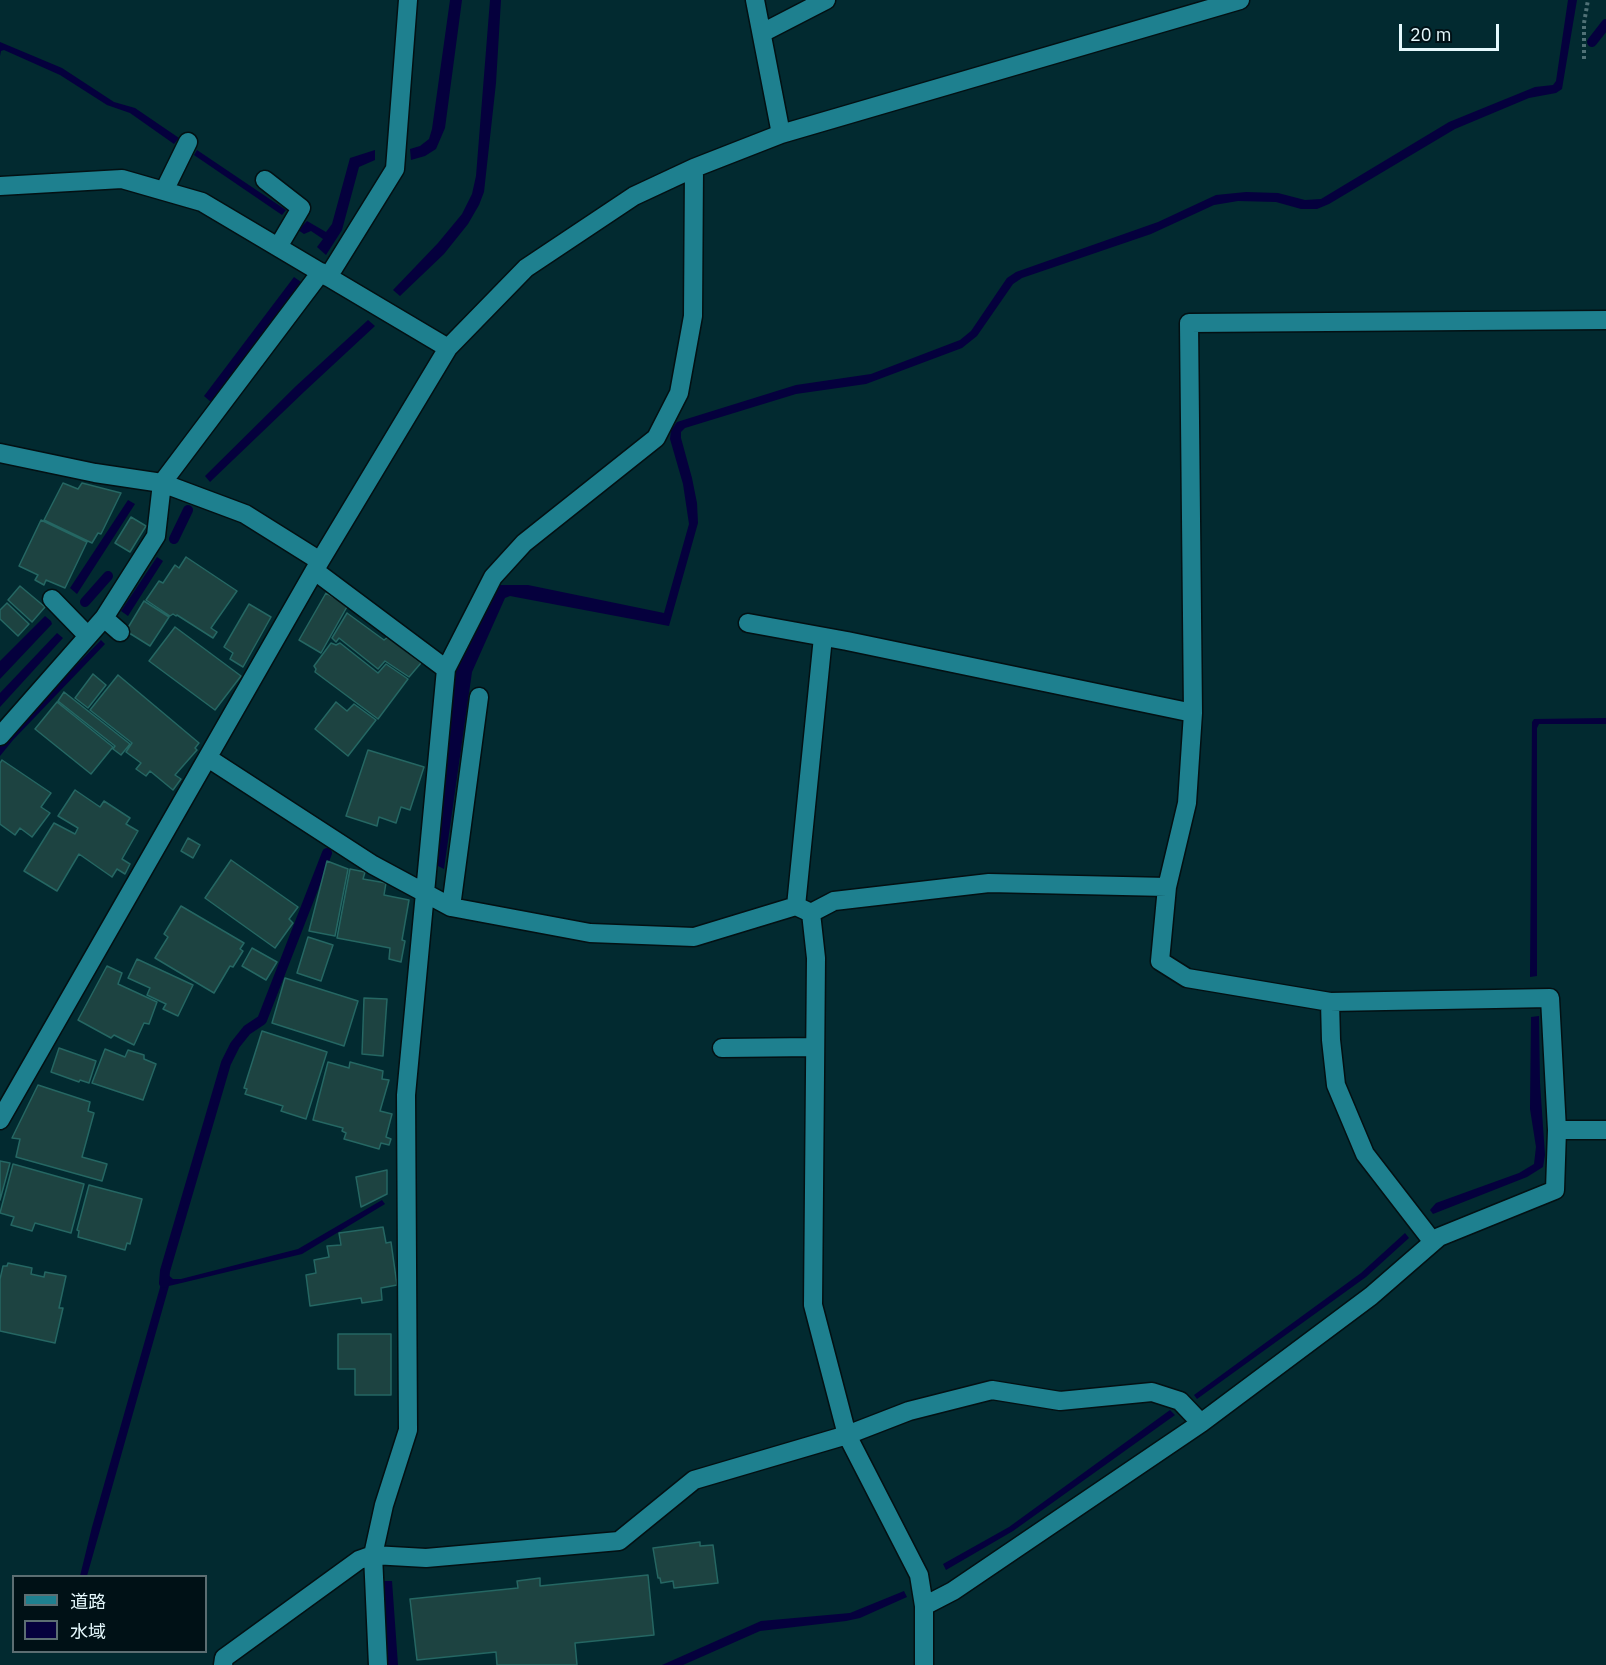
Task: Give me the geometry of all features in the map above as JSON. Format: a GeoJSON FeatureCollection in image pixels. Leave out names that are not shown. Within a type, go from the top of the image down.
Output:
{"type":"FeatureCollection","features":[{"type":"Feature","properties":{"kind":"street"},"geometry":{"type":"LineString","coordinates":[[0,736],[104,618],[156,536],[162,483],[325,275],[395,169],[408,0]]}},
{"type":"Feature","properties":{"kind":"street"},"geometry":{"type":"LineString","coordinates":[[755,0],[781,134]]}},
{"type":"Feature","properties":{"kind":"street"},"geometry":{"type":"LineString","coordinates":[[762,33],[826,0]]}},
{"type":"Feature","properties":{"kind":"street"},"geometry":{"type":"LineString","coordinates":[[0,1120],[317,566],[448,348],[526,268],[634,196],[694,168],[781,134],[1239,0]]}},
{"type":"Feature","properties":{"kind":"street"},"geometry":{"type":"LineString","coordinates":[[164,191],[188,142]]}},
{"type":"Feature","properties":{"kind":"street"},"geometry":{"type":"LineString","coordinates":[[378,1665],[373,1555],[384,1505],[408,1430],[406,1095],[446,669],[492,577],[524,543],[656,438],[680,393],[693,316],[694,168]]}},
{"type":"Feature","properties":{"kind":"street"},"geometry":{"type":"LineString","coordinates":[[0,186],[122,179],[202,202],[448,348]]}},
{"type":"Feature","properties":{"kind":"street"},"geometry":{"type":"LineString","coordinates":[[265,180],[301,208],[278,247]]}},
{"type":"Feature","properties":{"kind":"street"},"geometry":{"type":"LineString","coordinates":[[924,1606],[953,1591],[1201,1423],[1371,1296],[1439,1237],[1555,1190],[1557,1130],[1550,998],[1330,1002],[1187,978],[1160,961],[1167,887],[1187,802],[1193,713],[1189,323],[1606,320]]}},
{"type":"Feature","properties":{"kind":"street"},"geometry":{"type":"LineString","coordinates":[[0,453],[95,473],[162,483],[245,514],[317,566],[446,669]]}},
{"type":"Feature","properties":{"kind":"street"},"geometry":{"type":"LineString","coordinates":[[52,599],[88,636]]}},
{"type":"Feature","properties":{"kind":"street"},"geometry":{"type":"LineString","coordinates":[[104,618],[120,632]]}},
{"type":"Feature","properties":{"kind":"street"},"geometry":{"type":"LineString","coordinates":[[748,623],[1193,713]]}},
{"type":"Feature","properties":{"kind":"street"},"geometry":{"type":"LineString","coordinates":[[823,637],[803,910],[816,958],[813,1305],[847,1435],[919,1575],[924,1606],[924,1665]]}},
{"type":"Feature","properties":{"kind":"street"},"geometry":{"type":"LineString","coordinates":[[452,907],[479,697]]}},
{"type":"Feature","properties":{"kind":"street"},"geometry":{"type":"LineString","coordinates":[[208,758],[373,865],[452,907],[590,933],[694,937],[834,901],[989,883],[1167,887]]}},
{"type":"Feature","properties":{"kind":"street"},"geometry":{"type":"LineString","coordinates":[[1330,1002],[1336,1085],[1365,1154],[1433,1242]]}},
{"type":"Feature","properties":{"kind":"street"},"geometry":{"type":"LineString","coordinates":[[722,1048],[815,1047]]}},
{"type":"Feature","properties":{"kind":"street"},"geometry":{"type":"LineString","coordinates":[[1557,1130],[1606,1130]]}},
{"type":"Feature","properties":{"kind":"street"},"geometry":{"type":"LineString","coordinates":[[223,1665],[224,1658],[359,1560],[373,1555],[426,1558],[619,1541],[694,1480],[847,1435],[909,1411],[992,1390],[1060,1401],[1152,1392],[1180,1401],[1201,1423]]}},
{"type":"Feature","properties":{"kind":"path"},"geometry":{"type":"LineString","coordinates":[[1584,59],[1584,23],[1588,0]]}},
{"type":"Feature","properties":{"kind":"water"},"geometry":{"type":"Polygon","coordinates":[[[450,0],[462,0],[445,128],[436,149],[425,156],[411,160],[410,149],[420,146],[429,139],[432,129],[450,0]]]}},
{"type":"Feature","properties":{"kind":"water"},"geometry":{"type":"Polygon","coordinates":[[[490,0],[501,0],[496,83],[484,192],[468,224],[444,254],[400,296],[393,290],[462,214],[472,194],[476,176],[490,0]]]}},
{"type":"Feature","properties":{"kind":"water"},"geometry":{"type":"Polygon","coordinates":[[[1568,0],[1577,0],[1562,89],[1556,93],[1529,98],[1455,129],[1329,204],[1317,209],[1301,209],[1276,202],[1238,201],[1214,205],[1151,234],[1022,278],[1013,284],[977,336],[962,348],[866,384],[796,394],[685,428],[681,432],[681,438],[697,503],[698,523],[669,626],[510,596],[505,598],[472,672],[444,869],[434,864],[453,674],[495,585],[528,585],[664,613],[689,524],[683,484],[670,439],[671,430],[677,422],[796,385],[871,374],[960,340],[971,331],[1007,278],[1016,272],[1158,222],[1216,195],[1246,192],[1278,193],[1305,200],[1321,199],[1449,122],[1535,87],[1553,85],[1556,81],[1568,0]]]}},
{"type":"Feature","properties":{"kind":"water"},"geometry":{"type":"Polygon","coordinates":[[[0,42],[62,68],[114,102],[135,108],[179,138],[174,144],[130,113],[107,105],[60,75],[4,50],[1,51],[0,56],[0,42]]]}},
{"type":"Feature","properties":{"kind":"water"},"geometry":{"type":"Polygon","coordinates":[[[197,150],[286,210],[282,215],[194,155],[197,150]]]}},
{"type":"Feature","properties":{"kind":"water"},"geometry":{"type":"Polygon","coordinates":[[[375,150],[375,160],[359,167],[342,230],[326,255],[317,247],[323,239],[311,231],[304,234],[298,230],[307,221],[326,232],[332,224],[350,158],[375,150]]]}},
{"type":"Feature","properties":{"kind":"water"},"geometry":{"type":"Polygon","coordinates":[[[294,277],[301,282],[211,402],[204,396],[294,277]]]}},
{"type":"Feature","properties":{"kind":"water"},"geometry":{"type":"Polygon","coordinates":[[[368,320],[375,326],[210,482],[205,476],[296,386],[368,320]]]}},
{"type":"Feature","properties":{"kind":"water"},"geometry":{"type":"Polygon","coordinates":[[[128,500],[135,504],[77,594],[70,588],[128,500]]]}},
{"type":"Feature","properties":{"kind":"water"},"geometry":{"type":"Polygon","coordinates":[[[157,557],[163,561],[128,616],[121,611],[157,557]]]}},
{"type":"Feature","properties":{"kind":"water"},"geometry":{"type":"Polygon","coordinates":[[[45,616],[52,624],[0,679],[0,661],[45,616]]]}},
{"type":"Feature","properties":{"kind":"water"},"geometry":{"type":"Polygon","coordinates":[[[57,633],[63,638],[0,707],[0,693],[57,633]]]}},
{"type":"Feature","properties":{"kind":"water"},"geometry":{"type":"Polygon","coordinates":[[[101,640],[105,644],[0,756],[0,746],[9,734],[101,640]]]}},
{"type":"Feature","properties":{"kind":"water"},"geometry":{"type":"Polygon","coordinates":[[[1606,718],[1606,724],[1539,724],[1537,728],[1537,976],[1530,977],[1532,722],[1534,719],[1606,718]]]}},
{"type":"Feature","properties":{"kind":"water"},"geometry":{"type":"Polygon","coordinates":[[[1539,1016],[1540,1083],[1545,1155],[1543,1167],[1527,1177],[1433,1214],[1430,1210],[1436,1203],[1519,1173],[1534,1164],[1536,1147],[1530,1109],[1531,1017],[1539,1016]]]}},
{"type":"Feature","properties":{"kind":"water"},"geometry":{"type":"Polygon","coordinates":[[[382,1200],[385,1204],[302,1254],[169,1286],[87,1575],[80,1575],[163,1277],[167,1274],[173,1279],[181,1279],[298,1249],[382,1200]]]}},
{"type":"Feature","properties":{"kind":"water"},"geometry":{"type":"Polygon","coordinates":[[[1405,1233],[1409,1238],[1366,1277],[1197,1399],[1194,1395],[1361,1273],[1405,1233]]]}},
{"type":"Feature","properties":{"kind":"water"},"geometry":{"type":"Polygon","coordinates":[[[1170,1410],[1175,1415],[1013,1531],[946,1570],[943,1564],[1009,1527],[1170,1410]]]}},
{"type":"Feature","properties":{"kind":"water"},"geometry":{"type":"Polygon","coordinates":[[[380,1581],[392,1581],[398,1665],[384,1665],[380,1581]]]}},
{"type":"Feature","properties":{"kind":"water"},"geometry":{"type":"Polygon","coordinates":[[[904,1591],[907,1597],[860,1618],[760,1631],[683,1665],[662,1665],[761,1621],[850,1613],[904,1591]]]}},
{"type":"Feature","properties":{"kind":"building"},"geometry":{"type":"Polygon","coordinates":[[[63,483],[78,489],[82,483],[121,493],[101,534],[98,533],[92,543],[44,520],[63,483]]]}},
{"type":"Feature","properties":{"kind":"building"},"geometry":{"type":"Polygon","coordinates":[[[131,517],[146,526],[130,552],[115,543],[131,517]]]}},
{"type":"Feature","properties":{"kind":"building"},"geometry":{"type":"Polygon","coordinates":[[[41,520],[87,542],[65,588],[46,580],[44,585],[35,580],[38,575],[19,566],[41,520]]]}},
{"type":"Feature","properties":{"kind":"building"},"geometry":{"type":"Polygon","coordinates":[[[186,557],[237,591],[211,628],[217,632],[213,638],[177,615],[170,616],[146,600],[159,581],[163,583],[175,565],[179,568],[186,557]]]}},
{"type":"Feature","properties":{"kind":"building"},"geometry":{"type":"Polygon","coordinates":[[[20,586],[45,607],[32,622],[8,600],[20,586]]]}},
{"type":"Feature","properties":{"kind":"building"},"geometry":{"type":"Polygon","coordinates":[[[326,593],[348,605],[321,653],[299,640],[326,593]]]}},
{"type":"Feature","properties":{"kind":"building"},"geometry":{"type":"Polygon","coordinates":[[[144,601],[169,617],[150,646],[126,631],[144,601]]]}},
{"type":"Feature","properties":{"kind":"building"},"geometry":{"type":"Polygon","coordinates":[[[7,603],[29,624],[18,636],[0,619],[0,610],[7,603]]]}},
{"type":"Feature","properties":{"kind":"building"},"geometry":{"type":"Polygon","coordinates":[[[249,604],[271,617],[243,667],[230,659],[233,653],[224,647],[249,604]]]}},
{"type":"Feature","properties":{"kind":"building"},"geometry":{"type":"Polygon","coordinates":[[[347,613],[384,640],[388,637],[421,663],[409,677],[385,661],[378,669],[339,638],[336,642],[332,638],[347,613]]]}},
{"type":"Feature","properties":{"kind":"building"},"geometry":{"type":"Polygon","coordinates":[[[175,627],[241,676],[215,710],[149,661],[175,627]]]}},
{"type":"Feature","properties":{"kind":"building"},"geometry":{"type":"Polygon","coordinates":[[[331,643],[336,645],[340,643],[378,673],[386,664],[408,679],[378,719],[315,672],[314,666],[331,643]]]}},
{"type":"Feature","properties":{"kind":"building"},"geometry":{"type":"Polygon","coordinates":[[[93,674],[106,685],[88,708],[75,698],[93,674]]]}},
{"type":"Feature","properties":{"kind":"building"},"geometry":{"type":"Polygon","coordinates":[[[118,675],[199,743],[195,748],[197,750],[175,775],[181,779],[173,790],[150,771],[146,776],[136,769],[141,763],[126,752],[132,743],[90,710],[118,675]]]}},
{"type":"Feature","properties":{"kind":"building"},"geometry":{"type":"Polygon","coordinates":[[[64,692],[130,744],[121,755],[113,749],[115,746],[58,701],[64,692]]]}},
{"type":"Feature","properties":{"kind":"building"},"geometry":{"type":"Polygon","coordinates":[[[57,702],[113,747],[91,774],[35,729],[57,702]]]}},
{"type":"Feature","properties":{"kind":"building"},"geometry":{"type":"Polygon","coordinates":[[[336,702],[347,711],[354,704],[376,720],[348,756],[315,729],[336,702]]]}},
{"type":"Feature","properties":{"kind":"building"},"geometry":{"type":"Polygon","coordinates":[[[368,750],[424,767],[410,810],[401,807],[396,823],[379,817],[377,826],[346,816],[368,750]]]}},
{"type":"Feature","properties":{"kind":"building"},"geometry":{"type":"Polygon","coordinates":[[[2,760],[51,793],[41,807],[50,813],[32,837],[20,828],[15,835],[0,824],[0,763],[2,760]]]}},
{"type":"Feature","properties":{"kind":"building"},"geometry":{"type":"Polygon","coordinates":[[[75,790],[100,807],[104,801],[130,818],[126,824],[138,831],[122,859],[130,864],[125,874],[117,869],[112,877],[79,854],[57,891],[24,871],[54,823],[75,834],[78,828],[58,816],[75,790]]]}},
{"type":"Feature","properties":{"kind":"building"},"geometry":{"type":"Polygon","coordinates":[[[188,838],[200,845],[193,858],[181,851],[188,838]]]}},
{"type":"Feature","properties":{"kind":"building"},"geometry":{"type":"Polygon","coordinates":[[[231,860],[298,907],[289,919],[293,923],[275,948],[205,898],[231,860]]]}},
{"type":"Feature","properties":{"kind":"building"},"geometry":{"type":"Polygon","coordinates":[[[327,861],[348,869],[335,936],[309,931],[327,861]]]}},
{"type":"Feature","properties":{"kind":"building"},"geometry":{"type":"Polygon","coordinates":[[[350,869],[365,872],[363,879],[386,883],[384,895],[409,900],[402,940],[405,941],[401,962],[389,959],[390,948],[337,938],[350,869]]]}},
{"type":"Feature","properties":{"kind":"building"},"geometry":{"type":"Polygon","coordinates":[[[181,906],[244,943],[240,949],[243,951],[233,967],[230,966],[214,993],[155,958],[168,937],[164,934],[181,906]]]}},
{"type":"Feature","properties":{"kind":"building"},"geometry":{"type":"Polygon","coordinates":[[[308,937],[333,945],[321,981],[297,973],[308,937]]]}},
{"type":"Feature","properties":{"kind":"building"},"geometry":{"type":"Polygon","coordinates":[[[252,948],[277,962],[266,980],[242,966],[252,948]]]}},
{"type":"Feature","properties":{"kind":"building"},"geometry":{"type":"Polygon","coordinates":[[[137,959],[193,985],[178,1016],[163,1009],[166,1004],[147,995],[150,988],[128,978],[137,959]]]}},
{"type":"Feature","properties":{"kind":"building"},"geometry":{"type":"Polygon","coordinates":[[[107,966],[122,973],[118,984],[157,1002],[149,1024],[144,1023],[134,1045],[114,1035],[111,1038],[78,1020],[107,966]]]}},
{"type":"Feature","properties":{"kind":"building"},"geometry":{"type":"Polygon","coordinates":[[[285,978],[358,1001],[344,1046],[272,1023],[285,978]]]}},
{"type":"Feature","properties":{"kind":"building"},"geometry":{"type":"Polygon","coordinates":[[[364,998],[387,999],[383,1056],[362,1054],[364,998]]]}},
{"type":"Feature","properties":{"kind":"building"},"geometry":{"type":"Polygon","coordinates":[[[262,1031],[327,1052],[306,1119],[281,1111],[283,1106],[245,1094],[247,1089],[244,1088],[262,1031]]]}},
{"type":"Feature","properties":{"kind":"building"},"geometry":{"type":"Polygon","coordinates":[[[59,1048],[96,1061],[89,1083],[80,1080],[79,1082],[51,1072],[59,1048]]]}},
{"type":"Feature","properties":{"kind":"building"},"geometry":{"type":"Polygon","coordinates":[[[105,1049],[125,1057],[128,1050],[144,1055],[144,1059],[156,1064],[143,1100],[92,1083],[105,1049]]]}},
{"type":"Feature","properties":{"kind":"building"},"geometry":{"type":"Polygon","coordinates":[[[328,1062],[349,1068],[350,1062],[383,1071],[382,1079],[389,1080],[380,1111],[392,1114],[386,1137],[391,1139],[389,1145],[381,1143],[379,1149],[344,1139],[346,1133],[342,1131],[343,1128],[313,1120],[328,1062]]]}},
{"type":"Feature","properties":{"kind":"building"},"geometry":{"type":"Polygon","coordinates":[[[38,1085],[90,1102],[88,1111],[94,1113],[82,1157],[107,1164],[102,1181],[16,1157],[20,1139],[12,1138],[38,1085]]]}},
{"type":"Feature","properties":{"kind":"building"},"geometry":{"type":"Polygon","coordinates":[[[0,1161],[10,1163],[0,1200],[0,1161]]]}},
{"type":"Feature","properties":{"kind":"building"},"geometry":{"type":"Polygon","coordinates":[[[13,1164],[84,1184],[71,1233],[35,1223],[32,1231],[11,1225],[14,1217],[0,1213],[13,1164]]]}},
{"type":"Feature","properties":{"kind":"building"},"geometry":{"type":"Polygon","coordinates":[[[387,1170],[387,1194],[361,1207],[356,1177],[387,1170]]]}},
{"type":"Feature","properties":{"kind":"building"},"geometry":{"type":"Polygon","coordinates":[[[89,1185],[142,1199],[130,1244],[127,1243],[125,1250],[78,1237],[79,1231],[77,1230],[89,1185]]]}},
{"type":"Feature","properties":{"kind":"building"},"geometry":{"type":"Polygon","coordinates":[[[383,1227],[386,1243],[391,1242],[397,1285],[381,1288],[382,1300],[362,1303],[361,1298],[310,1306],[306,1275],[316,1273],[314,1260],[329,1257],[327,1246],[341,1245],[339,1233],[383,1227]]]}},
{"type":"Feature","properties":{"kind":"building"},"geometry":{"type":"Polygon","coordinates":[[[8,1263],[32,1268],[31,1274],[44,1277],[45,1272],[66,1276],[59,1308],[63,1308],[55,1343],[0,1331],[0,1279],[3,1266],[7,1266],[8,1263]]]}},
{"type":"Feature","properties":{"kind":"building"},"geometry":{"type":"Polygon","coordinates":[[[338,1334],[391,1334],[391,1395],[355,1395],[355,1369],[338,1369],[338,1334]]]}},
{"type":"Feature","properties":{"kind":"building"},"geometry":{"type":"Polygon","coordinates":[[[700,1542],[700,1546],[713,1545],[718,1583],[674,1588],[673,1581],[661,1583],[658,1578],[653,1548],[700,1542]]]}},
{"type":"Feature","properties":{"kind":"building"},"geometry":{"type":"Polygon","coordinates":[[[648,1575],[654,1635],[575,1643],[577,1665],[497,1665],[496,1652],[417,1660],[410,1599],[518,1588],[517,1581],[540,1578],[540,1586],[648,1575]]]}},
{"type":"Feature","properties":{"kind":"waterway"},"geometry":{"type":"LineString","coordinates":[[1592,42],[1606,24]]}},
{"type":"Feature","properties":{"kind":"waterway"},"geometry":{"type":"LineString","coordinates":[[174,539],[188,510]]}},
{"type":"Feature","properties":{"kind":"waterway"},"geometry":{"type":"LineString","coordinates":[[85,602],[108,576]]}},
{"type":"Feature","properties":{"kind":"waterway"},"geometry":{"type":"LineString","coordinates":[[164,1283],[165,1271],[226,1063],[235,1045],[247,1030],[262,1020],[327,853]]}}]}
